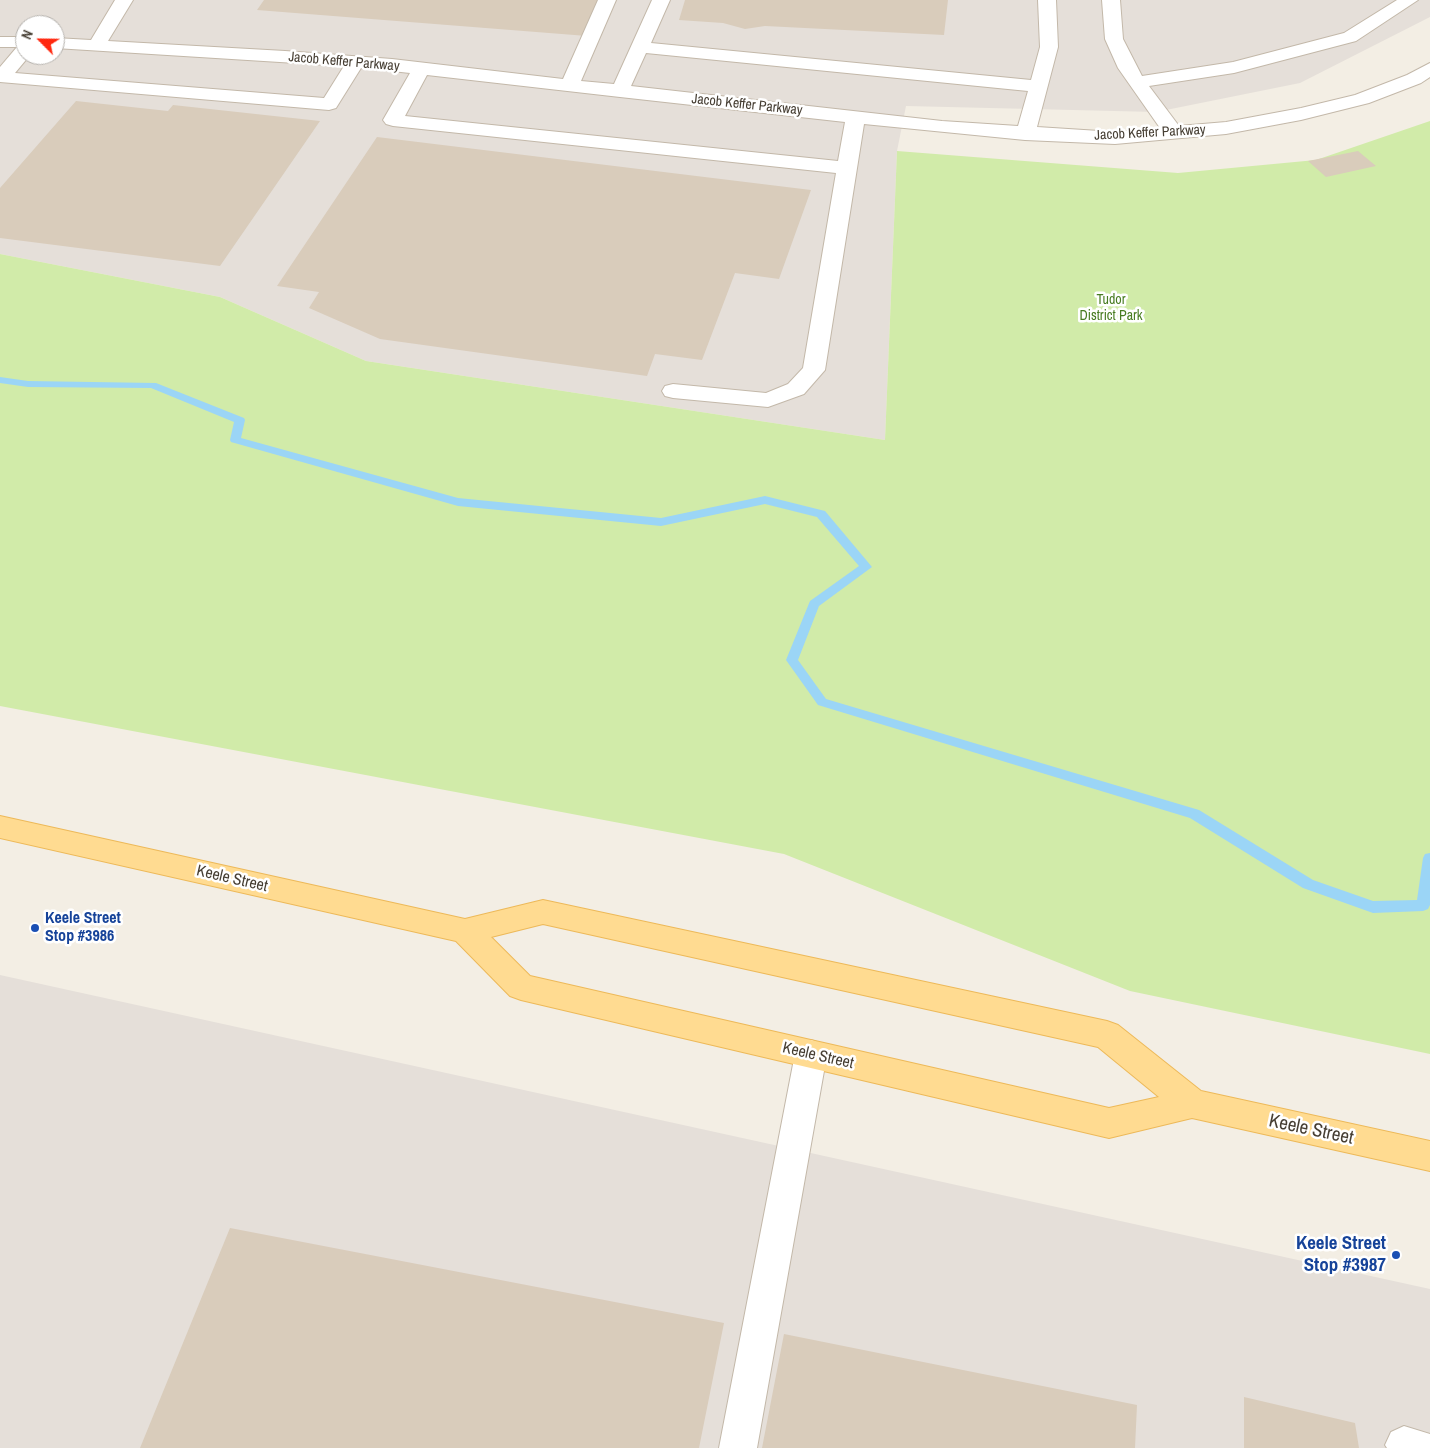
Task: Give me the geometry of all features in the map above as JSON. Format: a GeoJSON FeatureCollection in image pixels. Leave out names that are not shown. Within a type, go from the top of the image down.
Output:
{"type":"FeatureCollection","features":[{"type":"Feature","properties":{"kind":"main road","name":"Keele Street"},"geometry":{"type":"LineString","coordinates":[[0,827],[465,931],[543,912],[1107,1035],[1192,1104]]}},
{"type":"Feature","properties":{"kind":"main road","name":"Keele Street"},"geometry":{"type":"LineString","coordinates":[[465,931],[521,987],[1109,1123],[1192,1104],[1430,1156]]}},
{"type":"Feature","properties":{"kind":"street"},"geometry":{"type":"LineString","coordinates":[[97,44],[124,0]]}},
{"type":"Feature","properties":{"kind":"street"},"geometry":{"type":"LineString","coordinates":[[570,85],[607,0]]}},
{"type":"Feature","properties":{"kind":"street"},"geometry":{"type":"LineString","coordinates":[[620,91],[661,0]]}},
{"type":"Feature","properties":{"kind":"street"},"geometry":{"type":"LineString","coordinates":[[1025,134],[1049,47],[1047,0]]}},
{"type":"Feature","properties":{"kind":"street"},"geometry":{"type":"LineString","coordinates":[[1111,0],[1114,39],[1127,68],[1173,132]]}},
{"type":"Feature","properties":{"kind":"street"},"geometry":{"type":"LineString","coordinates":[[1138,82],[1234,67],[1350,37],[1409,0]]}},
{"type":"Feature","properties":{"kind":"street"},"geometry":{"type":"LineString","coordinates":[[0,42],[15,42]]}},
{"type":"Feature","properties":{"kind":"street","name":"Jacob Keffer Parkway"},"geometry":{"type":"LineString","coordinates":[[65,43],[356,62],[856,118],[1025,134],[1115,138],[1226,128],[1336,105],[1362,99],[1405,82],[1430,69]]}},
{"type":"Feature","properties":{"kind":"street"},"geometry":{"type":"LineString","coordinates":[[640,47],[1038,86]]}},
{"type":"Feature","properties":{"kind":"street"},"geometry":{"type":"LineString","coordinates":[[0,77],[15,61]]}},
{"type":"Feature","properties":{"kind":"street"},"geometry":{"type":"LineString","coordinates":[[0,77],[330,104],[356,62]]}},
{"type":"Feature","properties":{"kind":"street"},"geometry":{"type":"LineString","coordinates":[[421,69],[393,120],[847,168]]}},
{"type":"Feature","properties":{"kind":"street"},"geometry":{"type":"LineString","coordinates":[[673,391],[768,400],[796,389],[814,370],[856,118]]}},
{"type":"Feature","properties":{"kind":"street"},"geometry":{"type":"LineString","coordinates":[[738,1448],[812,1054]]}},
{"type":"Feature","properties":{"kind":"shaded area"},"geometry":{"type":"Polygon","coordinates":[[[0,0],[1430,0],[1430,17],[1300,83],[1156,112],[906,106],[897,151],[885,440],[366,361],[220,297],[0,254],[0,0]]]}},
{"type":"Feature","properties":{"kind":"shaded area"},"geometry":{"type":"Polygon","coordinates":[[[0,975],[1430,1289],[1430,1448],[0,1448],[0,975]]]}},
{"type":"Feature","properties":{"kind":"green space","name":"Tudor District Park"},"geometry":{"type":"Polygon","coordinates":[[[1430,121],[1430,1054],[1130,991],[784,854],[0,706],[0,254],[220,297],[366,361],[885,440],[897,151],[1178,173],[1316,160],[1430,121]]]}},
{"type":"Feature","properties":{"kind":"building"},"geometry":{"type":"Polygon","coordinates":[[[264,0],[602,0],[587,36],[257,10],[264,0]]]}},
{"type":"Feature","properties":{"kind":"building"},"geometry":{"type":"Polygon","coordinates":[[[685,0],[948,0],[944,35],[765,26],[745,29],[723,23],[679,20],[685,0]]]}},
{"type":"Feature","properties":{"kind":"building"},"geometry":{"type":"Polygon","coordinates":[[[76,101],[168,111],[173,105],[320,121],[220,266],[0,238],[0,188],[76,101]]]}},
{"type":"Feature","properties":{"kind":"building"},"geometry":{"type":"Polygon","coordinates":[[[377,137],[811,190],[779,279],[735,273],[702,360],[655,354],[647,376],[380,339],[309,308],[319,292],[277,286],[377,137]]]}},
{"type":"Feature","properties":{"kind":"building"},"geometry":{"type":"Polygon","coordinates":[[[1358,151],[1376,166],[1326,177],[1308,161],[1358,151]]]}},
{"type":"Feature","properties":{"kind":"building"},"geometry":{"type":"Polygon","coordinates":[[[230,1228],[724,1323],[699,1448],[140,1448],[230,1228]]]}},
{"type":"Feature","properties":{"kind":"building"},"geometry":{"type":"Polygon","coordinates":[[[784,1334],[1137,1405],[1135,1448],[762,1448],[784,1334]]]}},
{"type":"Feature","properties":{"kind":"building"},"geometry":{"type":"Polygon","coordinates":[[[1244,1397],[1355,1423],[1359,1448],[1244,1448],[1244,1397]]]}},
{"type":"Feature","properties":{"kind":"waterway"},"geometry":{"type":"LineString","coordinates":[[0,380],[28,384],[152,385],[240,420],[235,440],[458,502],[661,522],[765,500],[821,514],[866,567],[814,604],[792,660],[822,702],[1194,814],[1308,884],[1373,907],[1423,905],[1430,858]]}},
{"type":"Feature","properties":{"kind":"place","name":"Keele Street Stop #3986"},"geometry":{"type":"Point","coordinates":[35,928]}},
{"type":"Feature","properties":{"kind":"place","name":"Keele Street Stop #3987"},"geometry":{"type":"Point","coordinates":[1396,1255]}}]}
